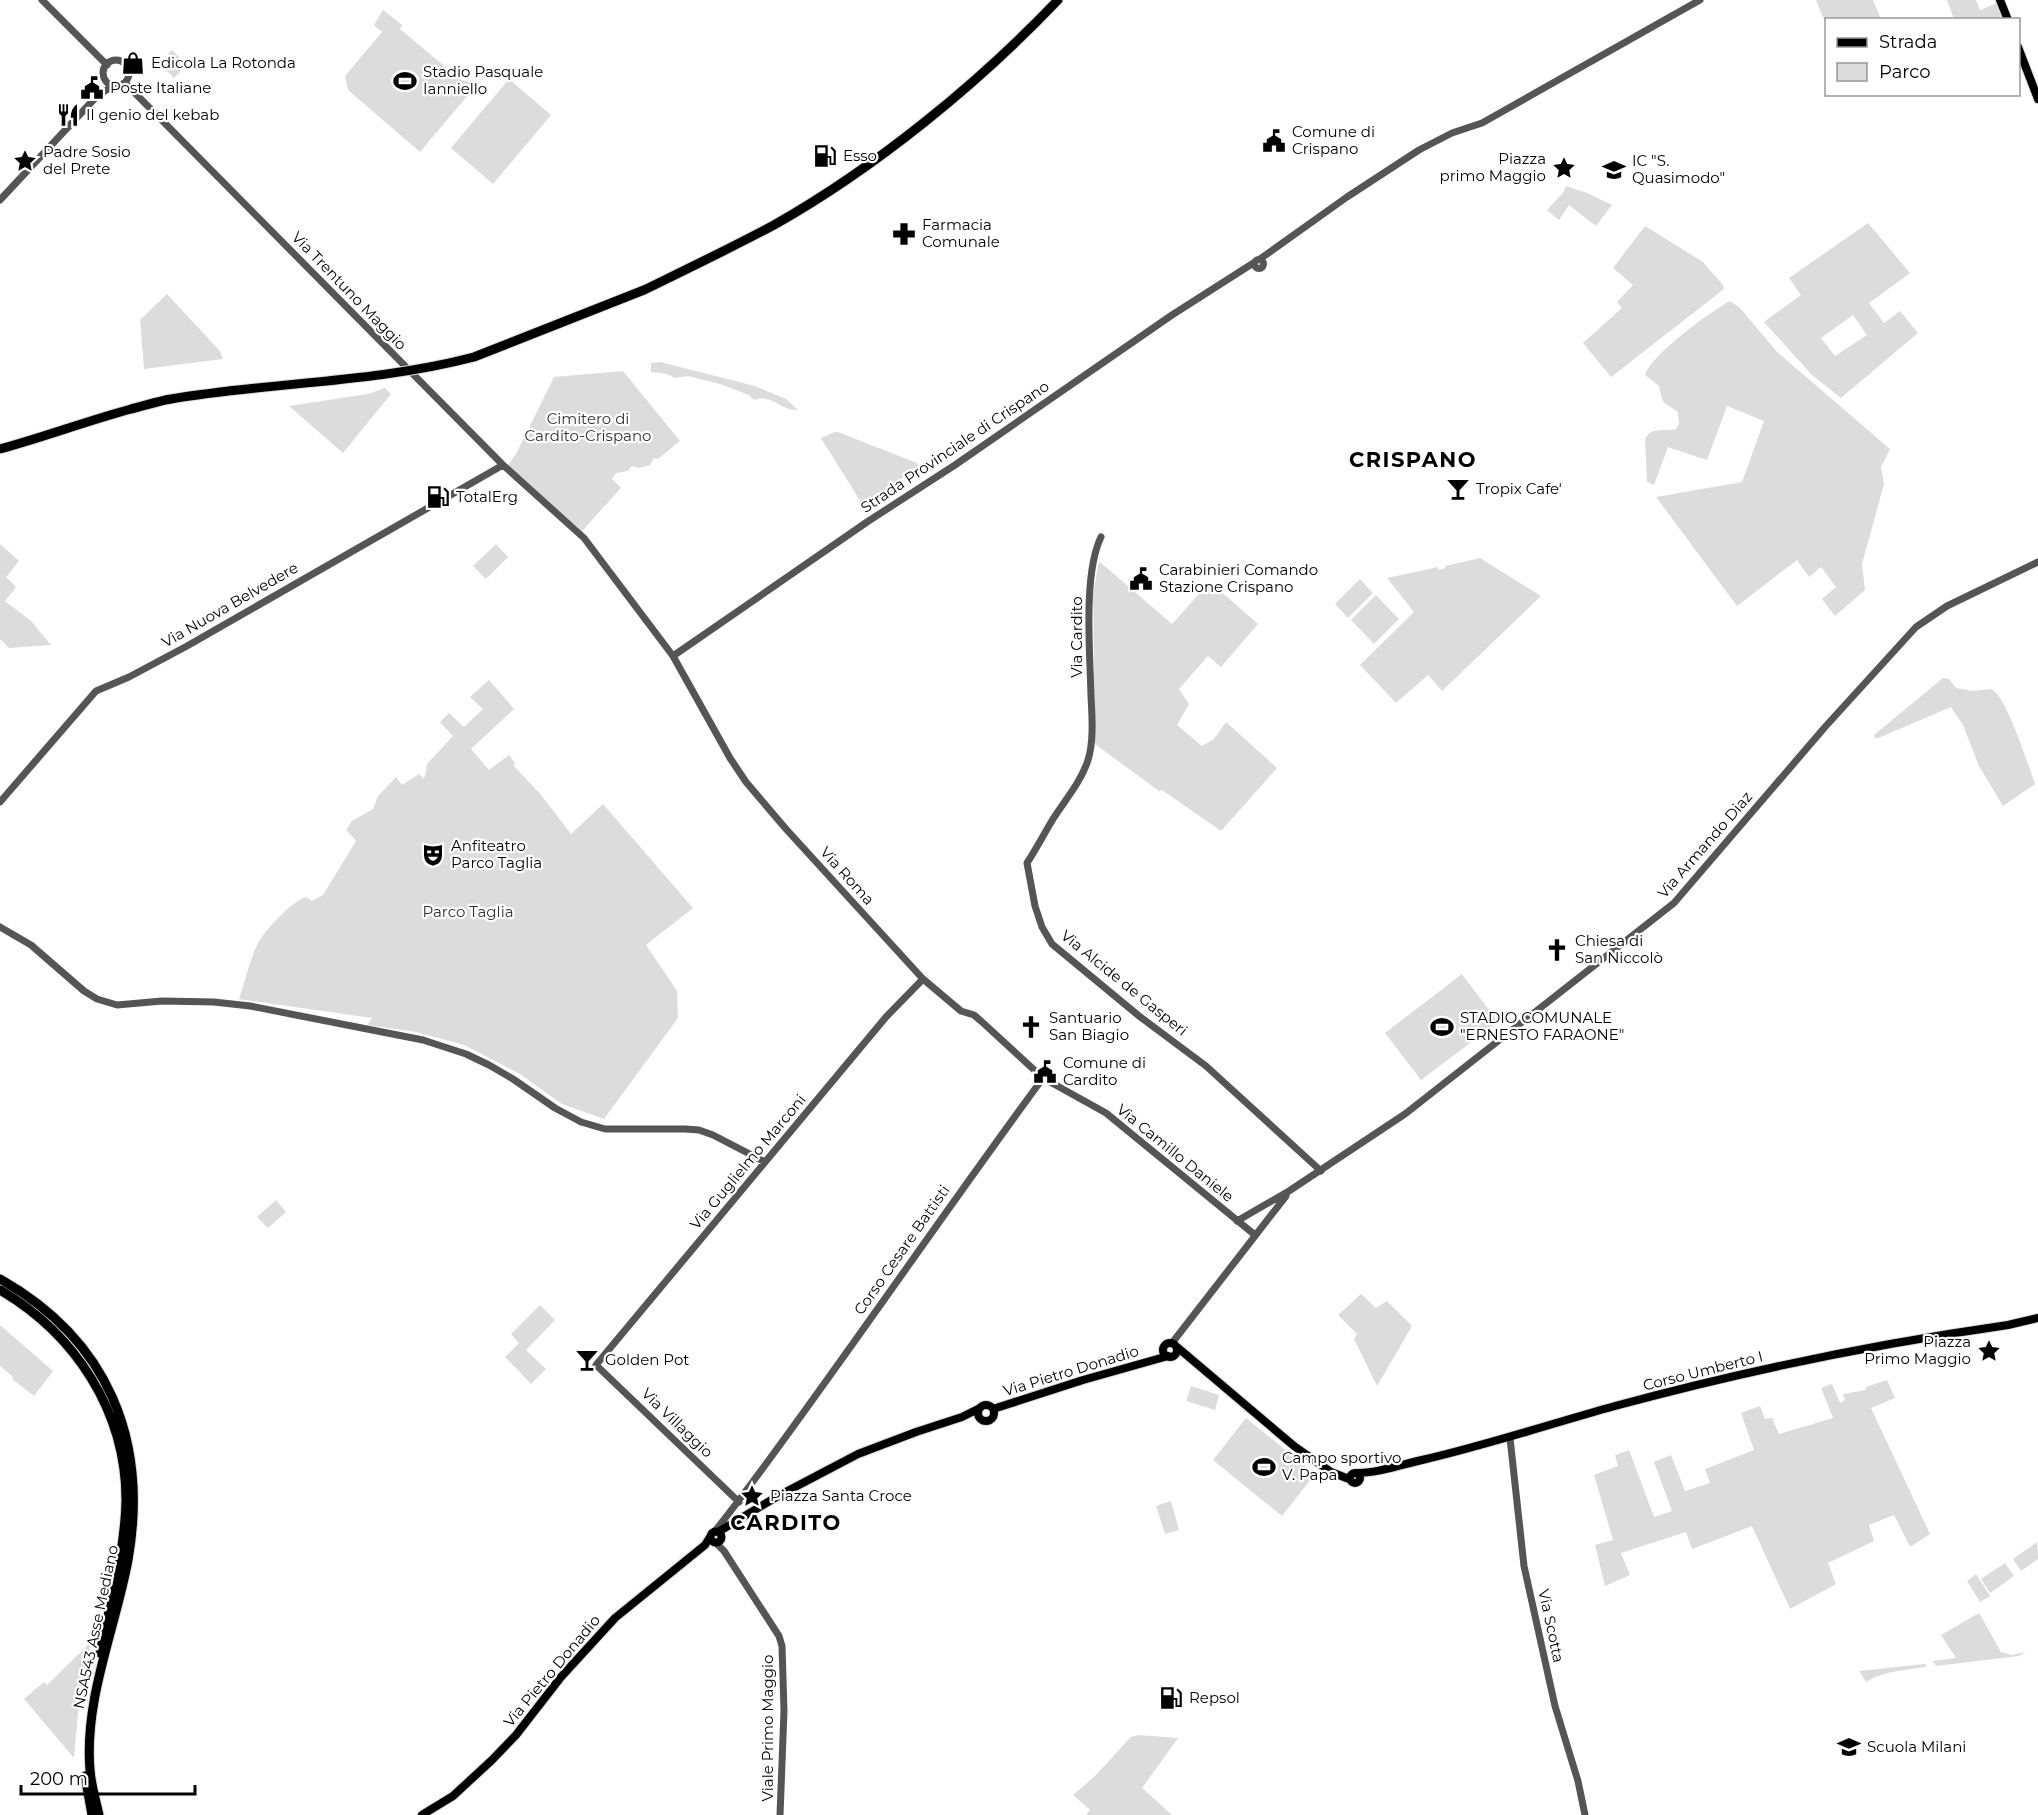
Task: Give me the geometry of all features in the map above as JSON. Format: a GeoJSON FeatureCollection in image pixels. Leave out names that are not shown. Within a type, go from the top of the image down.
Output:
{"type":"FeatureCollection","features":[{"type":"Feature","properties":{"kind":"highway"},"geometry":{"type":"LineString","coordinates":[[0,449],[169,399],[386,375],[448,364],[474,357],[644,290],[775,224],[888,150],[986,70],[1058,0]]}},
{"type":"Feature","properties":{"kind":"highway","name":"NSA543 Asse Mediano"},"geometry":{"type":"LineString","coordinates":[[0,1279],[21,1291],[67,1330],[104,1380],[118,1407],[126,1433],[134,1499],[128,1560],[91,1714],[90,1771],[99,1815]]}},
{"type":"Feature","properties":{"kind":"highway","name":"NSA543 Asse Mediano"},"geometry":{"type":"LineString","coordinates":[[0,1290],[32,1311],[53,1329],[77,1356],[103,1400],[113,1425],[120,1454],[126,1499],[123,1533],[87,1714],[84,1761],[92,1815]]}},
{"type":"Feature","properties":{"kind":"main road"},"geometry":{"type":"LineString","coordinates":[[2000,0],[2007,18]]}},
{"type":"Feature","properties":{"kind":"main road"},"geometry":{"type":"LineString","coordinates":[[2020,50],[2038,99]]}},
{"type":"Feature","properties":{"kind":"main road","name":"Corso Umberto I"},"geometry":{"type":"LineString","coordinates":[[1171,1350],[1185,1355],[1294,1446],[1331,1472],[1354,1477],[1510,1438],[1613,1407],[1732,1376],[1811,1359],[2038,1318]]}},
{"type":"Feature","properties":{"kind":"main road","name":"Via Pietro Donadio"},"geometry":{"type":"LineString","coordinates":[[993,1409],[1156,1358],[1171,1350]]}},
{"type":"Feature","properties":{"kind":"main road"},"geometry":{"type":"LineString","coordinates":[[986,1405],[993,1409],[993,1416],[989,1420],[984,1420],[979,1412],[986,1405]]}},
{"type":"Feature","properties":{"kind":"main road","name":"Via Pietro Donadio"},"geometry":{"type":"LineString","coordinates":[[422,1815],[453,1796],[492,1760],[516,1735],[561,1677],[615,1618],[728,1528],[778,1496],[858,1454],[979,1412]]}},
{"type":"Feature","properties":{"kind":"street"},"geometry":{"type":"LineString","coordinates":[[42,0],[107,64]]}},
{"type":"Feature","properties":{"kind":"street","name":"Strada Provinciale di Crispano"},"geometry":{"type":"LineString","coordinates":[[673,656],[867,522],[988,443],[1172,315],[1257,261],[1400,161],[1452,133],[1482,123],[1700,0]]}},
{"type":"Feature","properties":{"kind":"street"},"geometry":{"type":"LineString","coordinates":[[0,200],[98,95],[125,82],[129,75],[125,64],[116,61],[107,64],[104,71],[104,77],[113,86]]}},
{"type":"Feature","properties":{"kind":"street","name":"Via Trentuno Maggio"},"geometry":{"type":"LineString","coordinates":[[125,82],[503,465],[558,515]]}},
{"type":"Feature","properties":{"kind":"street","name":"Via Nuova Belvedere"},"geometry":{"type":"LineString","coordinates":[[0,802],[96,691],[129,677],[187,646],[503,465]]}},
{"type":"Feature","properties":{"kind":"street","name":"Via Roma"},"geometry":{"type":"LineString","coordinates":[[558,515],[584,538],[673,656],[730,758],[746,782],[786,829],[923,979],[961,1011],[981,1021],[1043,1078]]}},
{"type":"Feature","properties":{"kind":"street","name":"Via Cardito"},"geometry":{"type":"LineString","coordinates":[[1091,740],[1090,579],[1095,550],[1101,537]]}},
{"type":"Feature","properties":{"kind":"street","name":"Via Armando Diaz"},"geometry":{"type":"LineString","coordinates":[[1237,1221],[1321,1171],[1405,1114],[1674,903],[1825,727],[1916,627],[1947,606],[2038,562]]}},
{"type":"Feature","properties":{"kind":"street","name":"Via Alcide de Gasperi"},"geometry":{"type":"LineString","coordinates":[[1091,740],[1088,759],[1077,784],[1052,820],[1027,863],[1035,906],[1042,927],[1052,944],[1068,958],[1139,1016],[1206,1066],[1321,1171]]}},
{"type":"Feature","properties":{"kind":"street"},"geometry":{"type":"LineString","coordinates":[[0,927],[31,945],[84,991],[97,999],[117,1005],[162,1001],[241,1005],[423,1040],[466,1054],[489,1065],[581,1122],[605,1129],[699,1130],[765,1162]]}},
{"type":"Feature","properties":{"kind":"street","name":"Via Guglielmo Marconi"},"geometry":{"type":"LineString","coordinates":[[596,1365],[886,1017],[923,979]]}},
{"type":"Feature","properties":{"kind":"street","name":"Via Camillo Daniele"},"geometry":{"type":"LineString","coordinates":[[1043,1078],[1106,1113],[1254,1235]]}},
{"type":"Feature","properties":{"kind":"street","name":"Corso Cesare Battisti"},"geometry":{"type":"LineString","coordinates":[[715,1538],[1043,1078]]}},
{"type":"Feature","properties":{"kind":"street"},"geometry":{"type":"LineString","coordinates":[[1171,1350],[1254,1235],[1289,1191]]}},
{"type":"Feature","properties":{"kind":"street"},"geometry":{"type":"LineString","coordinates":[[1266,1205],[1272,1206],[1271,1214]]}},
{"type":"Feature","properties":{"kind":"street","name":"Via Villaggio"},"geometry":{"type":"LineString","coordinates":[[596,1365],[739,1502]]}},
{"type":"Feature","properties":{"kind":"street","name":"Via Scotta"},"geometry":{"type":"LineString","coordinates":[[1510,1438],[1524,1566],[1556,1711],[1578,1781],[1585,1815]]}},
{"type":"Feature","properties":{"kind":"street","name":"Viale Primo Maggio"},"geometry":{"type":"LineString","coordinates":[[715,1538],[779,1636],[782,1646],[784,1711],[780,1815]]}},
{"type":"Feature","properties":{"kind":"green space"},"geometry":{"type":"Polygon","coordinates":[[[1816,0],[1873,0],[1881,18],[1825,18],[1825,22],[1816,0]]]}},
{"type":"Feature","properties":{"kind":"green space"},"geometry":{"type":"Polygon","coordinates":[[[1947,0],[1976,0],[1980,10],[1997,3],[2003,18],[1954,18],[1947,0]]]}},
{"type":"Feature","properties":{"kind":"green space","name":"Stadio Pasquale Ianniello"},"geometry":{"type":"Polygon","coordinates":[[[383,10],[402,25],[400,29],[461,80],[468,81],[474,88],[420,152],[348,90],[345,76],[382,32],[374,25],[383,10]]]}},
{"type":"Feature","properties":{"kind":"green space"},"geometry":{"type":"Polygon","coordinates":[[[172,50],[187,65],[174,78],[162,66],[170,57],[168,54],[172,50]]]}},
{"type":"Feature","properties":{"kind":"green space"},"geometry":{"type":"Polygon","coordinates":[[[509,79],[551,115],[493,184],[451,148],[509,79]]]}},
{"type":"Feature","properties":{"kind":"green space"},"geometry":{"type":"Polygon","coordinates":[[[1566,186],[1612,205],[1596,226],[1569,205],[1559,220],[1547,210],[1563,193],[1566,186]]]}},
{"type":"Feature","properties":{"kind":"green space"},"geometry":{"type":"Polygon","coordinates":[[[1868,223],[1910,273],[1869,303],[1884,323],[1900,311],[1918,333],[1841,398],[1811,374],[1764,322],[1801,295],[1789,278],[1868,223]],[[1853,315],[1821,338],[1835,356],[1867,335],[1853,315]]]}},
{"type":"Feature","properties":{"kind":"green space"},"geometry":{"type":"Polygon","coordinates":[[[1645,226],[1703,262],[1724,289],[1611,377],[1583,343],[1622,308],[1617,302],[1633,285],[1613,268],[1645,226]]]}},
{"type":"Feature","properties":{"kind":"green space"},"geometry":{"type":"Polygon","coordinates":[[[167,294],[220,351],[223,359],[144,369],[140,320],[167,294]]]}},
{"type":"Feature","properties":{"kind":"green space"},"geometry":{"type":"Polygon","coordinates":[[[1730,301],[1740,308],[1777,352],[1890,449],[1881,467],[1884,484],[1862,564],[1865,590],[1835,616],[1822,599],[1836,587],[1821,567],[1809,577],[1797,560],[1737,606],[1656,497],[1742,482],[1764,421],[1727,406],[1707,460],[1668,447],[1654,485],[1647,482],[1645,440],[1647,436],[1654,431],[1676,429],[1679,424],[1678,412],[1664,402],[1659,386],[1645,375],[1658,356],[1670,345],[1730,301]]]}},
{"type":"Feature","properties":{"kind":"green space"},"geometry":{"type":"Polygon","coordinates":[[[660,362],[755,386],[786,399],[798,410],[786,408],[771,400],[760,398],[754,400],[749,395],[720,384],[688,376],[675,378],[667,374],[651,372],[651,363],[660,362]]]}},
{"type":"Feature","properties":{"kind":"green space","name":"Cimitero di Cardito-Crispano"},"geometry":{"type":"Polygon","coordinates":[[[623,371],[680,441],[658,459],[654,458],[650,465],[639,468],[632,466],[628,471],[616,473],[612,479],[621,488],[582,531],[508,465],[516,454],[554,377],[623,371]]]}},
{"type":"Feature","properties":{"kind":"green space"},"geometry":{"type":"Polygon","coordinates":[[[385,388],[391,394],[343,453],[289,406],[368,394],[385,388]]]}},
{"type":"Feature","properties":{"kind":"green space"},"geometry":{"type":"Polygon","coordinates":[[[835,432],[917,463],[919,468],[913,473],[910,470],[881,501],[875,498],[864,507],[821,438],[835,432]]]}},
{"type":"Feature","properties":{"kind":"green space"},"geometry":{"type":"Polygon","coordinates":[[[0,544],[19,561],[6,577],[16,587],[5,601],[31,621],[51,645],[9,648],[0,639],[0,544]]]}},
{"type":"Feature","properties":{"kind":"green space"},"geometry":{"type":"Polygon","coordinates":[[[496,544],[508,557],[486,579],[473,566],[496,544]]]}},
{"type":"Feature","properties":{"kind":"green space"},"geometry":{"type":"Polygon","coordinates":[[[1480,558],[1541,596],[1442,691],[1428,675],[1396,703],[1360,665],[1414,612],[1387,578],[1438,567],[1439,570],[1445,566],[1480,558]]]}},
{"type":"Feature","properties":{"kind":"green space"},"geometry":{"type":"Polygon","coordinates":[[[1100,562],[1172,624],[1210,582],[1258,624],[1221,667],[1208,656],[1179,689],[1189,704],[1177,725],[1202,746],[1214,739],[1226,722],[1277,768],[1221,831],[1162,790],[1159,791],[1095,744],[1093,595],[1100,562]]]}},
{"type":"Feature","properties":{"kind":"green space"},"geometry":{"type":"Polygon","coordinates":[[[1360,579],[1373,593],[1348,618],[1335,604],[1360,579]]]}},
{"type":"Feature","properties":{"kind":"green space"},"geometry":{"type":"Polygon","coordinates":[[[1376,595],[1399,619],[1374,644],[1351,620],[1376,595]]]}},
{"type":"Feature","properties":{"kind":"green space"},"geometry":{"type":"Polygon","coordinates":[[[1943,678],[1949,679],[1956,688],[1973,691],[1991,689],[2004,704],[2035,784],[2003,806],[1979,766],[1963,725],[1951,707],[1876,739],[1874,735],[1943,678]]]}},
{"type":"Feature","properties":{"kind":"green space","name":"Parco Taglia"},"geometry":{"type":"Polygon","coordinates":[[[489,680],[514,709],[471,749],[489,770],[509,755],[515,763],[514,766],[541,795],[571,834],[603,804],[693,908],[646,945],[677,991],[678,1018],[604,1119],[562,1104],[520,1074],[464,1045],[416,1032],[367,1025],[372,1018],[239,999],[254,952],[265,933],[279,917],[301,899],[306,897],[312,901],[323,895],[356,841],[346,830],[352,821],[373,809],[378,796],[396,777],[402,785],[419,774],[424,779],[426,765],[453,736],[440,722],[449,713],[464,727],[483,709],[470,697],[489,680]]]}},
{"type":"Feature","properties":{"kind":"green space","name":"STADIO COMUNALE \"ERNESTO FARAONE\""},"geometry":{"type":"Polygon","coordinates":[[[1462,974],[1498,1022],[1421,1080],[1385,1033],[1462,974]]]}},
{"type":"Feature","properties":{"kind":"green space"},"geometry":{"type":"Polygon","coordinates":[[[276,1200],[286,1212],[268,1228],[257,1217],[276,1200]]]}},
{"type":"Feature","properties":{"kind":"green space"},"geometry":{"type":"Polygon","coordinates":[[[1361,1294],[1376,1308],[1387,1301],[1412,1326],[1377,1386],[1354,1339],[1357,1334],[1338,1315],[1361,1294]]]}},
{"type":"Feature","properties":{"kind":"green space"},"geometry":{"type":"Polygon","coordinates":[[[540,1305],[555,1320],[526,1350],[546,1369],[531,1384],[505,1357],[519,1343],[511,1334],[540,1305]]]}},
{"type":"Feature","properties":{"kind":"green space"},"geometry":{"type":"Polygon","coordinates":[[[0,1325],[53,1371],[34,1396],[12,1379],[13,1377],[0,1366],[0,1325]]]}},
{"type":"Feature","properties":{"kind":"green space"},"geometry":{"type":"Polygon","coordinates":[[[1887,1380],[1895,1398],[1871,1408],[1930,1534],[1910,1547],[1894,1515],[1869,1525],[1874,1541],[1828,1563],[1836,1584],[1790,1609],[1752,1526],[1692,1549],[1686,1532],[1621,1553],[1630,1575],[1605,1586],[1595,1545],[1613,1540],[1594,1475],[1618,1466],[1615,1455],[1629,1450],[1654,1517],[1672,1511],[1654,1462],[1671,1455],[1685,1491],[1710,1483],[1705,1469],[1754,1450],[1741,1413],[1760,1406],[1765,1419],[1772,1418],[1779,1434],[1833,1418],[1821,1388],[1832,1384],[1840,1403],[1845,1400],[1843,1394],[1866,1390],[1866,1387],[1887,1380]]]}},
{"type":"Feature","properties":{"kind":"green space"},"geometry":{"type":"Polygon","coordinates":[[[1191,1386],[1219,1395],[1215,1410],[1186,1401],[1191,1386]]]}},
{"type":"Feature","properties":{"kind":"green space","name":"Campo sportivo V. Papa"},"geometry":{"type":"Polygon","coordinates":[[[1246,1418],[1315,1474],[1282,1516],[1213,1460],[1246,1418]]]}},
{"type":"Feature","properties":{"kind":"green space"},"geometry":{"type":"Polygon","coordinates":[[[1171,1501],[1179,1530],[1165,1534],[1156,1506],[1171,1501]]]}},
{"type":"Feature","properties":{"kind":"green space"},"geometry":{"type":"Polygon","coordinates":[[[2037,1542],[2038,1559],[2021,1571],[2013,1559],[2037,1542]]]}},
{"type":"Feature","properties":{"kind":"green space"},"geometry":{"type":"Polygon","coordinates":[[[2005,1563],[2014,1576],[1990,1593],[1981,1579],[2005,1563]]]}},
{"type":"Feature","properties":{"kind":"green space"},"geometry":{"type":"Polygon","coordinates":[[[1976,1574],[1990,1596],[1980,1602],[1967,1581],[1976,1574]]]}},
{"type":"Feature","properties":{"kind":"green space"},"geometry":{"type":"Polygon","coordinates":[[[1979,1613],[2001,1652],[2012,1655],[2026,1652],[2019,1656],[1936,1666],[1933,1661],[1956,1658],[1941,1635],[1979,1613]]]}},
{"type":"Feature","properties":{"kind":"green space"},"geometry":{"type":"Polygon","coordinates":[[[88,1645],[91,1645],[78,1713],[74,1758],[24,1699],[44,1682],[47,1685],[88,1645]]]}},
{"type":"Feature","properties":{"kind":"green space"},"geometry":{"type":"Polygon","coordinates":[[[1925,1664],[1927,1667],[1887,1673],[1866,1682],[1859,1671],[1925,1664]]]}},
{"type":"Feature","properties":{"kind":"green space"},"geometry":{"type":"Polygon","coordinates":[[[1139,1735],[1178,1738],[1142,1788],[1172,1815],[1086,1815],[1090,1810],[1073,1795],[1094,1777],[1131,1737],[1139,1735]]]}},
{"type":"Feature","properties":{"kind":"place","name":"Edicola La Rotonda"},"geometry":{"type":"Point","coordinates":[133,63]}},
{"type":"Feature","properties":{"kind":"place","name":"Stadio Pasquale Ianniello"},"geometry":{"type":"Point","coordinates":[405,81]}},
{"type":"Feature","properties":{"kind":"place","name":"Poste Italiane"},"geometry":{"type":"Point","coordinates":[92,88]}},
{"type":"Feature","properties":{"kind":"place","name":"Il genio del kebab"},"geometry":{"type":"Point","coordinates":[68,115]}},
{"type":"Feature","properties":{"kind":"place","name":"Comune di Crispano"},"geometry":{"type":"Point","coordinates":[1274,141]}},
{"type":"Feature","properties":{"kind":"place","name":"Esso"},"geometry":{"type":"Point","coordinates":[825,156]}},
{"type":"Feature","properties":{"kind":"place","name":"Padre Sosio del Prete"},"geometry":{"type":"Point","coordinates":[25,161]}},
{"type":"Feature","properties":{"kind":"place","name":"Piazza primo Maggio"},"geometry":{"type":"Point","coordinates":[1564,168]}},
{"type":"Feature","properties":{"kind":"place","name":"IC \"S. Quasimodo\""},"geometry":{"type":"Point","coordinates":[1614,170]}},
{"type":"Feature","properties":{"kind":"place","name":"Farmacia Comunale"},"geometry":{"type":"Point","coordinates":[904,234]}},
{"type":"Feature","properties":{"kind":"place","name":"Tropix Cafe'"},"geometry":{"type":"Point","coordinates":[1458,489]}},
{"type":"Feature","properties":{"kind":"place","name":"TotalErg"},"geometry":{"type":"Point","coordinates":[438,497]}},
{"type":"Feature","properties":{"kind":"place","name":"Carabinieri Comando Stazione Crispano"},"geometry":{"type":"Point","coordinates":[1141,579]}},
{"type":"Feature","properties":{"kind":"place","name":"Anfiteatro Parco Taglia"},"geometry":{"type":"Point","coordinates":[433,855]}},
{"type":"Feature","properties":{"kind":"place","name":"Chiesa di San Niccolò"},"geometry":{"type":"Point","coordinates":[1557,950]}},
{"type":"Feature","properties":{"kind":"place","name":"Santuario San Biagio"},"geometry":{"type":"Point","coordinates":[1031,1027]}},
{"type":"Feature","properties":{"kind":"place","name":"STADIO COMUNALE \"ERNESTO FARAONE\""},"geometry":{"type":"Point","coordinates":[1442,1027]}},
{"type":"Feature","properties":{"kind":"place","name":"Comune di Cardito"},"geometry":{"type":"Point","coordinates":[1045,1072]}},
{"type":"Feature","properties":{"kind":"place","name":"Piazza Primo Maggio"},"geometry":{"type":"Point","coordinates":[1989,1351]}},
{"type":"Feature","properties":{"kind":"place","name":"Golden Pot"},"geometry":{"type":"Point","coordinates":[587,1360]}},
{"type":"Feature","properties":{"kind":"place","name":"Campo sportivo V. Papa"},"geometry":{"type":"Point","coordinates":[1264,1467]}},
{"type":"Feature","properties":{"kind":"place","name":"Piazza Santa Croce"},"geometry":{"type":"Point","coordinates":[752,1496]}},
{"type":"Feature","properties":{"kind":"place","name":"Repsol"},"geometry":{"type":"Point","coordinates":[1171,1698]}},
{"type":"Feature","properties":{"kind":"place","name":"Scuola Milani"},"geometry":{"type":"Point","coordinates":[1849,1747]}},
{"type":"Feature","properties":{"kind":"district","name":"CRISPANO"},"geometry":{"type":"Point","coordinates":[1413,460]}},
{"type":"Feature","properties":{"kind":"district","name":"CARDITO"},"geometry":{"type":"Point","coordinates":[786,1523]}}]}
